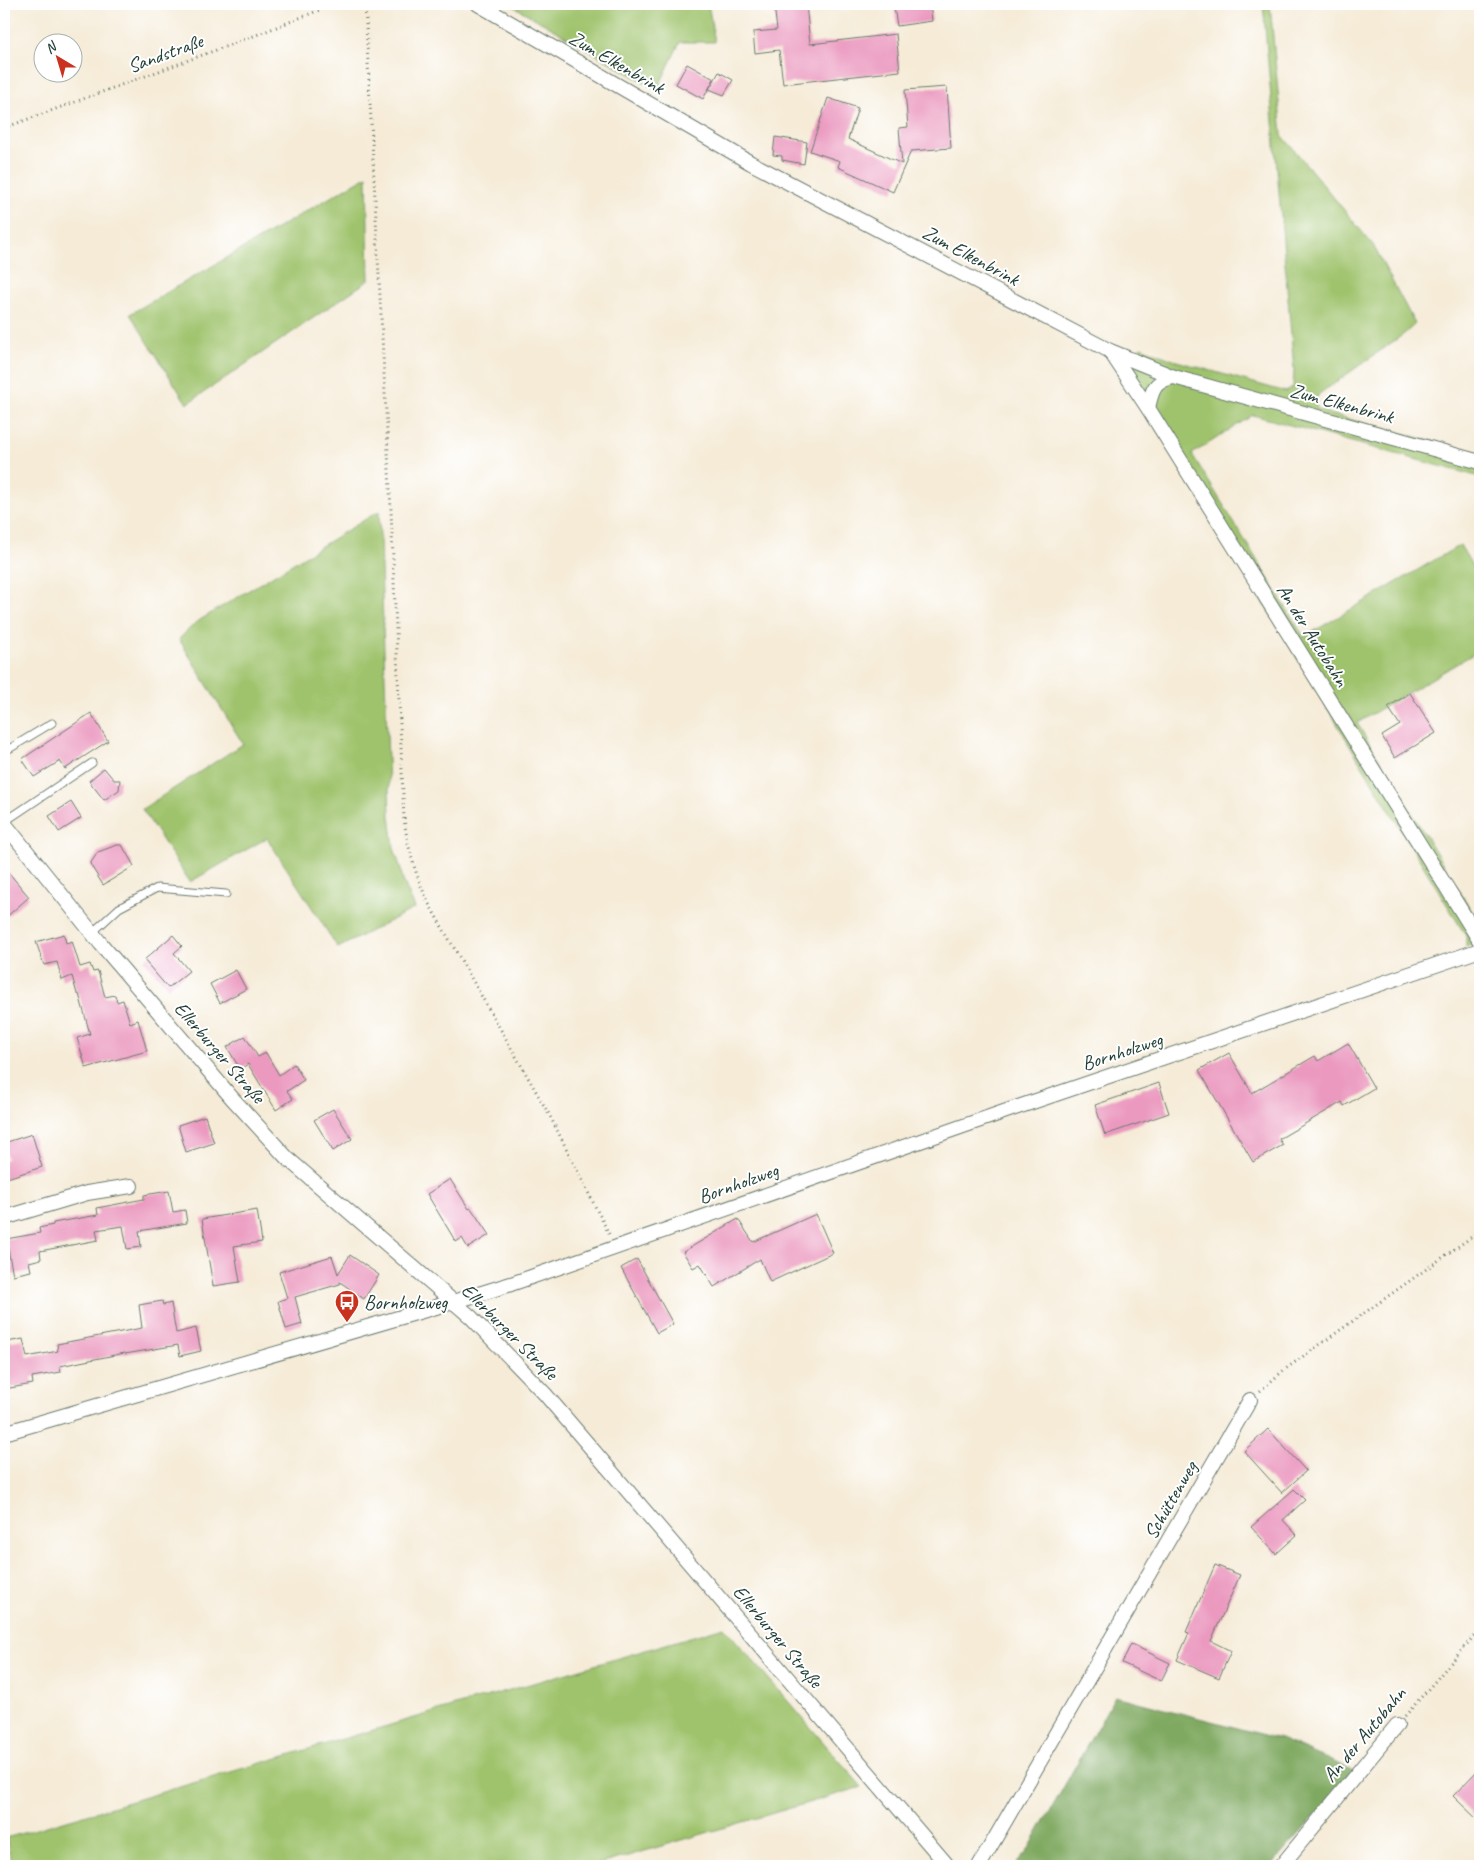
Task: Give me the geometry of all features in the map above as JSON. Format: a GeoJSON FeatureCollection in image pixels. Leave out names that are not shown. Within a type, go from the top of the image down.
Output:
{"type":"FeatureCollection","features":[{"type":"Feature","properties":{"kind":"street","name":"Zum Elkenbrink"},"geometry":{"type":"LineString","coordinates":[[478,4],[751,163],[1110,351],[1174,377],[1480,462]]}},
{"type":"Feature","properties":{"kind":"street","name":"An der Autobahn"},"geometry":{"type":"LineString","coordinates":[[1110,351],[1148,408],[1480,941]]}},
{"type":"Feature","properties":{"kind":"street"},"geometry":{"type":"LineString","coordinates":[[1148,408],[1152,393],[1157,384],[1162,380],[1174,377]]}},
{"type":"Feature","properties":{"kind":"street","name":"Ellerburger Straße"},"geometry":{"type":"LineString","coordinates":[[4,823],[92,933],[232,1098],[286,1158],[485,1331],[545,1394],[948,1866]]}},
{"type":"Feature","properties":{"kind":"street","name":"Bornholzweg"},"geometry":{"type":"LineString","coordinates":[[4,1433],[453,1302],[996,1114],[1480,950]]}},
{"type":"Feature","properties":{"kind":"street"},"geometry":{"type":"LineString","coordinates":[[4,1218],[87,1193],[131,1186]]}},
{"type":"Feature","properties":{"kind":"street","name":"Schüttenweg"},"geometry":{"type":"LineString","coordinates":[[979,1866],[1250,1400]]}},
{"type":"Feature","properties":{"kind":"street","name":"An der Autobahn"},"geometry":{"type":"LineString","coordinates":[[1281,1866],[1397,1725]]}},
{"type":"Feature","properties":{"kind":"lane"},"geometry":{"type":"LineString","coordinates":[[4,752],[52,722]]}},
{"type":"Feature","properties":{"kind":"lane"},"geometry":{"type":"LineString","coordinates":[[4,823],[92,763]]}},
{"type":"Feature","properties":{"kind":"lane"},"geometry":{"type":"LineString","coordinates":[[92,933],[118,908],[157,888],[226,894]]}},
{"type":"Feature","properties":{"kind":"path","name":"Sandstraße"},"geometry":{"type":"LineString","coordinates":[[4,128],[246,39],[335,4]]}},
{"type":"Feature","properties":{"kind":"path"},"geometry":{"type":"LineString","coordinates":[[365,4],[392,510],[404,819],[407,843],[418,881],[428,904],[550,1116],[616,1247]]}},
{"type":"Feature","properties":{"kind":"path"},"geometry":{"type":"LineString","coordinates":[[1250,1400],[1284,1370],[1480,1231]]}},
{"type":"Feature","properties":{"kind":"path","name":"An der Autobahn"},"geometry":{"type":"LineString","coordinates":[[1397,1725],[1480,1629]]}},
{"type":"Feature","properties":{"kind":"green space"},"geometry":{"type":"Polygon","coordinates":[[[510,4],[708,4],[715,42],[680,42],[657,90],[510,4]]]}},
{"type":"Feature","properties":{"kind":"green space"},"geometry":{"type":"Polygon","coordinates":[[[1263,4],[1270,4],[1282,135],[1373,245],[1415,324],[1404,334],[1319,394],[1314,403],[1318,409],[1330,414],[1480,454],[1480,477],[1253,415],[1192,454],[1304,637],[1460,545],[1480,579],[1480,650],[1357,723],[1480,925],[1480,941],[1466,947],[1466,936],[1128,380],[1118,369],[1141,347],[1173,360],[1286,392],[1293,387],[1294,370],[1263,4]]]}},
{"type":"Feature","properties":{"kind":"green space"},"geometry":{"type":"Polygon","coordinates":[[[367,176],[369,280],[187,404],[130,314],[367,176]]]}},
{"type":"Feature","properties":{"kind":"green space"},"geometry":{"type":"Polygon","coordinates":[[[379,511],[390,816],[394,848],[402,878],[415,908],[338,948],[267,838],[190,882],[142,809],[243,744],[179,639],[195,623],[379,511]]]}},
{"type":"Feature","properties":{"kind":"green space"},"geometry":{"type":"Polygon","coordinates":[[[724,1627],[862,1787],[594,1866],[12,1866],[6,1838],[724,1627]]]}},
{"type":"Feature","properties":{"kind":"green space"},"geometry":{"type":"Polygon","coordinates":[[[1115,1696],[1280,1739],[1355,1771],[1271,1866],[1021,1866],[1017,1863],[1027,1852],[1115,1696]]]}},
{"type":"Feature","properties":{"kind":"building"},"geometry":{"type":"Polygon","coordinates":[[[806,4],[810,44],[896,34],[900,71],[783,84],[779,50],[755,53],[753,32],[777,30],[774,5],[806,4]]]}},
{"type":"Feature","properties":{"kind":"building"},"geometry":{"type":"Polygon","coordinates":[[[930,4],[932,21],[897,26],[894,7],[930,4]]]}},
{"type":"Feature","properties":{"kind":"building"},"geometry":{"type":"Polygon","coordinates":[[[687,64],[714,79],[703,99],[676,84],[687,64]]]}},
{"type":"Feature","properties":{"kind":"building"},"geometry":{"type":"Polygon","coordinates":[[[719,72],[733,80],[724,95],[709,89],[719,72]]]}},
{"type":"Feature","properties":{"kind":"building"},"geometry":{"type":"Polygon","coordinates":[[[947,87],[951,148],[911,151],[893,192],[838,167],[840,161],[810,151],[828,98],[858,108],[848,139],[902,164],[899,128],[908,127],[905,90],[947,87]]]}},
{"type":"Feature","properties":{"kind":"building"},"geometry":{"type":"Polygon","coordinates":[[[775,137],[807,142],[804,164],[782,160],[782,156],[773,155],[775,137]]]}},
{"type":"Feature","properties":{"kind":"building"},"geometry":{"type":"Polygon","coordinates":[[[1410,693],[1436,733],[1395,758],[1382,736],[1400,725],[1388,707],[1410,693]]]}},
{"type":"Feature","properties":{"kind":"building"},"geometry":{"type":"Polygon","coordinates":[[[91,713],[108,741],[65,769],[60,761],[34,777],[22,759],[91,713]]]}},
{"type":"Feature","properties":{"kind":"building"},"geometry":{"type":"Polygon","coordinates":[[[104,768],[114,780],[120,780],[119,790],[104,800],[89,781],[104,768]]]}},
{"type":"Feature","properties":{"kind":"building"},"geometry":{"type":"Polygon","coordinates":[[[71,802],[81,818],[59,832],[49,816],[71,802]]]}},
{"type":"Feature","properties":{"kind":"building"},"geometry":{"type":"Polygon","coordinates":[[[122,845],[134,866],[103,885],[90,864],[98,852],[122,845]]]}},
{"type":"Feature","properties":{"kind":"building"},"geometry":{"type":"Polygon","coordinates":[[[4,867],[29,897],[4,919],[4,867]]]}},
{"type":"Feature","properties":{"kind":"building"},"geometry":{"type":"Polygon","coordinates":[[[64,934],[66,943],[72,941],[80,967],[90,964],[93,972],[98,971],[105,997],[115,995],[117,1002],[123,1000],[130,1023],[138,1020],[147,1051],[86,1068],[77,1038],[90,1034],[72,976],[62,980],[57,962],[44,965],[36,942],[64,934]]]}},
{"type":"Feature","properties":{"kind":"building"},"geometry":{"type":"Polygon","coordinates":[[[173,935],[182,946],[174,953],[189,971],[168,988],[144,960],[173,935]]]}},
{"type":"Feature","properties":{"kind":"building"},"geometry":{"type":"Polygon","coordinates":[[[236,970],[246,989],[220,1003],[210,984],[236,970]]]}},
{"type":"Feature","properties":{"kind":"building"},"geometry":{"type":"Polygon","coordinates":[[[245,1036],[258,1057],[266,1053],[279,1075],[294,1064],[304,1080],[287,1091],[293,1099],[276,1110],[248,1064],[240,1069],[227,1047],[245,1036]]]}},
{"type":"Feature","properties":{"kind":"building"},"geometry":{"type":"Polygon","coordinates":[[[1348,1043],[1374,1088],[1344,1106],[1342,1102],[1279,1139],[1283,1145],[1253,1162],[1199,1070],[1229,1053],[1252,1093],[1315,1056],[1318,1061],[1348,1043]]]}},
{"type":"Feature","properties":{"kind":"building"},"geometry":{"type":"Polygon","coordinates":[[[1159,1083],[1169,1113],[1105,1135],[1095,1105],[1159,1083]]]}},
{"type":"Feature","properties":{"kind":"building"},"geometry":{"type":"Polygon","coordinates":[[[333,1109],[352,1139],[333,1151],[314,1120],[333,1109]]]}},
{"type":"Feature","properties":{"kind":"building"},"geometry":{"type":"Polygon","coordinates":[[[205,1116],[214,1143],[186,1152],[178,1125],[205,1116]]]}},
{"type":"Feature","properties":{"kind":"building"},"geometry":{"type":"Polygon","coordinates":[[[32,1134],[42,1167],[4,1179],[4,1160],[7,1159],[4,1143],[32,1134]]]}},
{"type":"Feature","properties":{"kind":"building"},"geometry":{"type":"Polygon","coordinates":[[[450,1179],[469,1209],[471,1208],[489,1235],[468,1248],[462,1238],[456,1242],[427,1194],[450,1179]]]}},
{"type":"Feature","properties":{"kind":"building"},"geometry":{"type":"Polygon","coordinates":[[[169,1191],[173,1212],[185,1210],[187,1223],[139,1231],[141,1247],[127,1249],[123,1226],[96,1230],[98,1240],[40,1251],[41,1259],[29,1262],[31,1271],[13,1275],[6,1239],[40,1233],[39,1228],[53,1225],[53,1223],[98,1215],[97,1208],[144,1199],[144,1195],[169,1191]]]}},
{"type":"Feature","properties":{"kind":"building"},"geometry":{"type":"Polygon","coordinates":[[[257,1210],[262,1242],[234,1246],[240,1282],[213,1286],[202,1219],[257,1210]]]}},
{"type":"Feature","properties":{"kind":"building"},"geometry":{"type":"Polygon","coordinates":[[[816,1214],[833,1253],[770,1282],[760,1259],[714,1287],[700,1264],[693,1268],[683,1252],[738,1219],[753,1242],[816,1214]]]}},
{"type":"Feature","properties":{"kind":"building"},"geometry":{"type":"Polygon","coordinates":[[[350,1255],[379,1275],[364,1299],[340,1282],[340,1284],[295,1297],[302,1324],[286,1329],[278,1301],[287,1298],[279,1272],[332,1256],[338,1274],[350,1255]]]}},
{"type":"Feature","properties":{"kind":"building"},"geometry":{"type":"Polygon","coordinates":[[[637,1259],[673,1324],[657,1333],[621,1268],[637,1259]]]}},
{"type":"Feature","properties":{"kind":"building"},"geometry":{"type":"Polygon","coordinates":[[[162,1301],[163,1305],[171,1303],[176,1333],[196,1328],[201,1351],[180,1356],[178,1345],[125,1353],[60,1366],[61,1372],[32,1377],[33,1384],[4,1389],[4,1347],[8,1346],[7,1342],[23,1339],[27,1357],[58,1351],[57,1344],[142,1328],[139,1305],[162,1301]]]}},
{"type":"Feature","properties":{"kind":"building"},"geometry":{"type":"Polygon","coordinates":[[[1268,1429],[1306,1471],[1282,1493],[1244,1451],[1268,1429]]]}},
{"type":"Feature","properties":{"kind":"building"},"geometry":{"type":"Polygon","coordinates":[[[1294,1489],[1305,1500],[1283,1520],[1297,1535],[1276,1554],[1251,1527],[1294,1489]]]}},
{"type":"Feature","properties":{"kind":"building"},"geometry":{"type":"Polygon","coordinates":[[[1215,1565],[1240,1575],[1211,1641],[1231,1651],[1219,1678],[1177,1660],[1189,1633],[1186,1632],[1215,1565]]]}},
{"type":"Feature","properties":{"kind":"building"},"geometry":{"type":"Polygon","coordinates":[[[1131,1644],[1170,1663],[1161,1681],[1122,1663],[1131,1644]]]}},
{"type":"Feature","properties":{"kind":"building"},"geometry":{"type":"Polygon","coordinates":[[[1480,1768],[1480,1822],[1453,1796],[1480,1768]]]}},
{"type":"Feature","properties":{"kind":"place","name":"Bornholzweg"},"geometry":{"type":"Point","coordinates":[347,1323]}}]}
